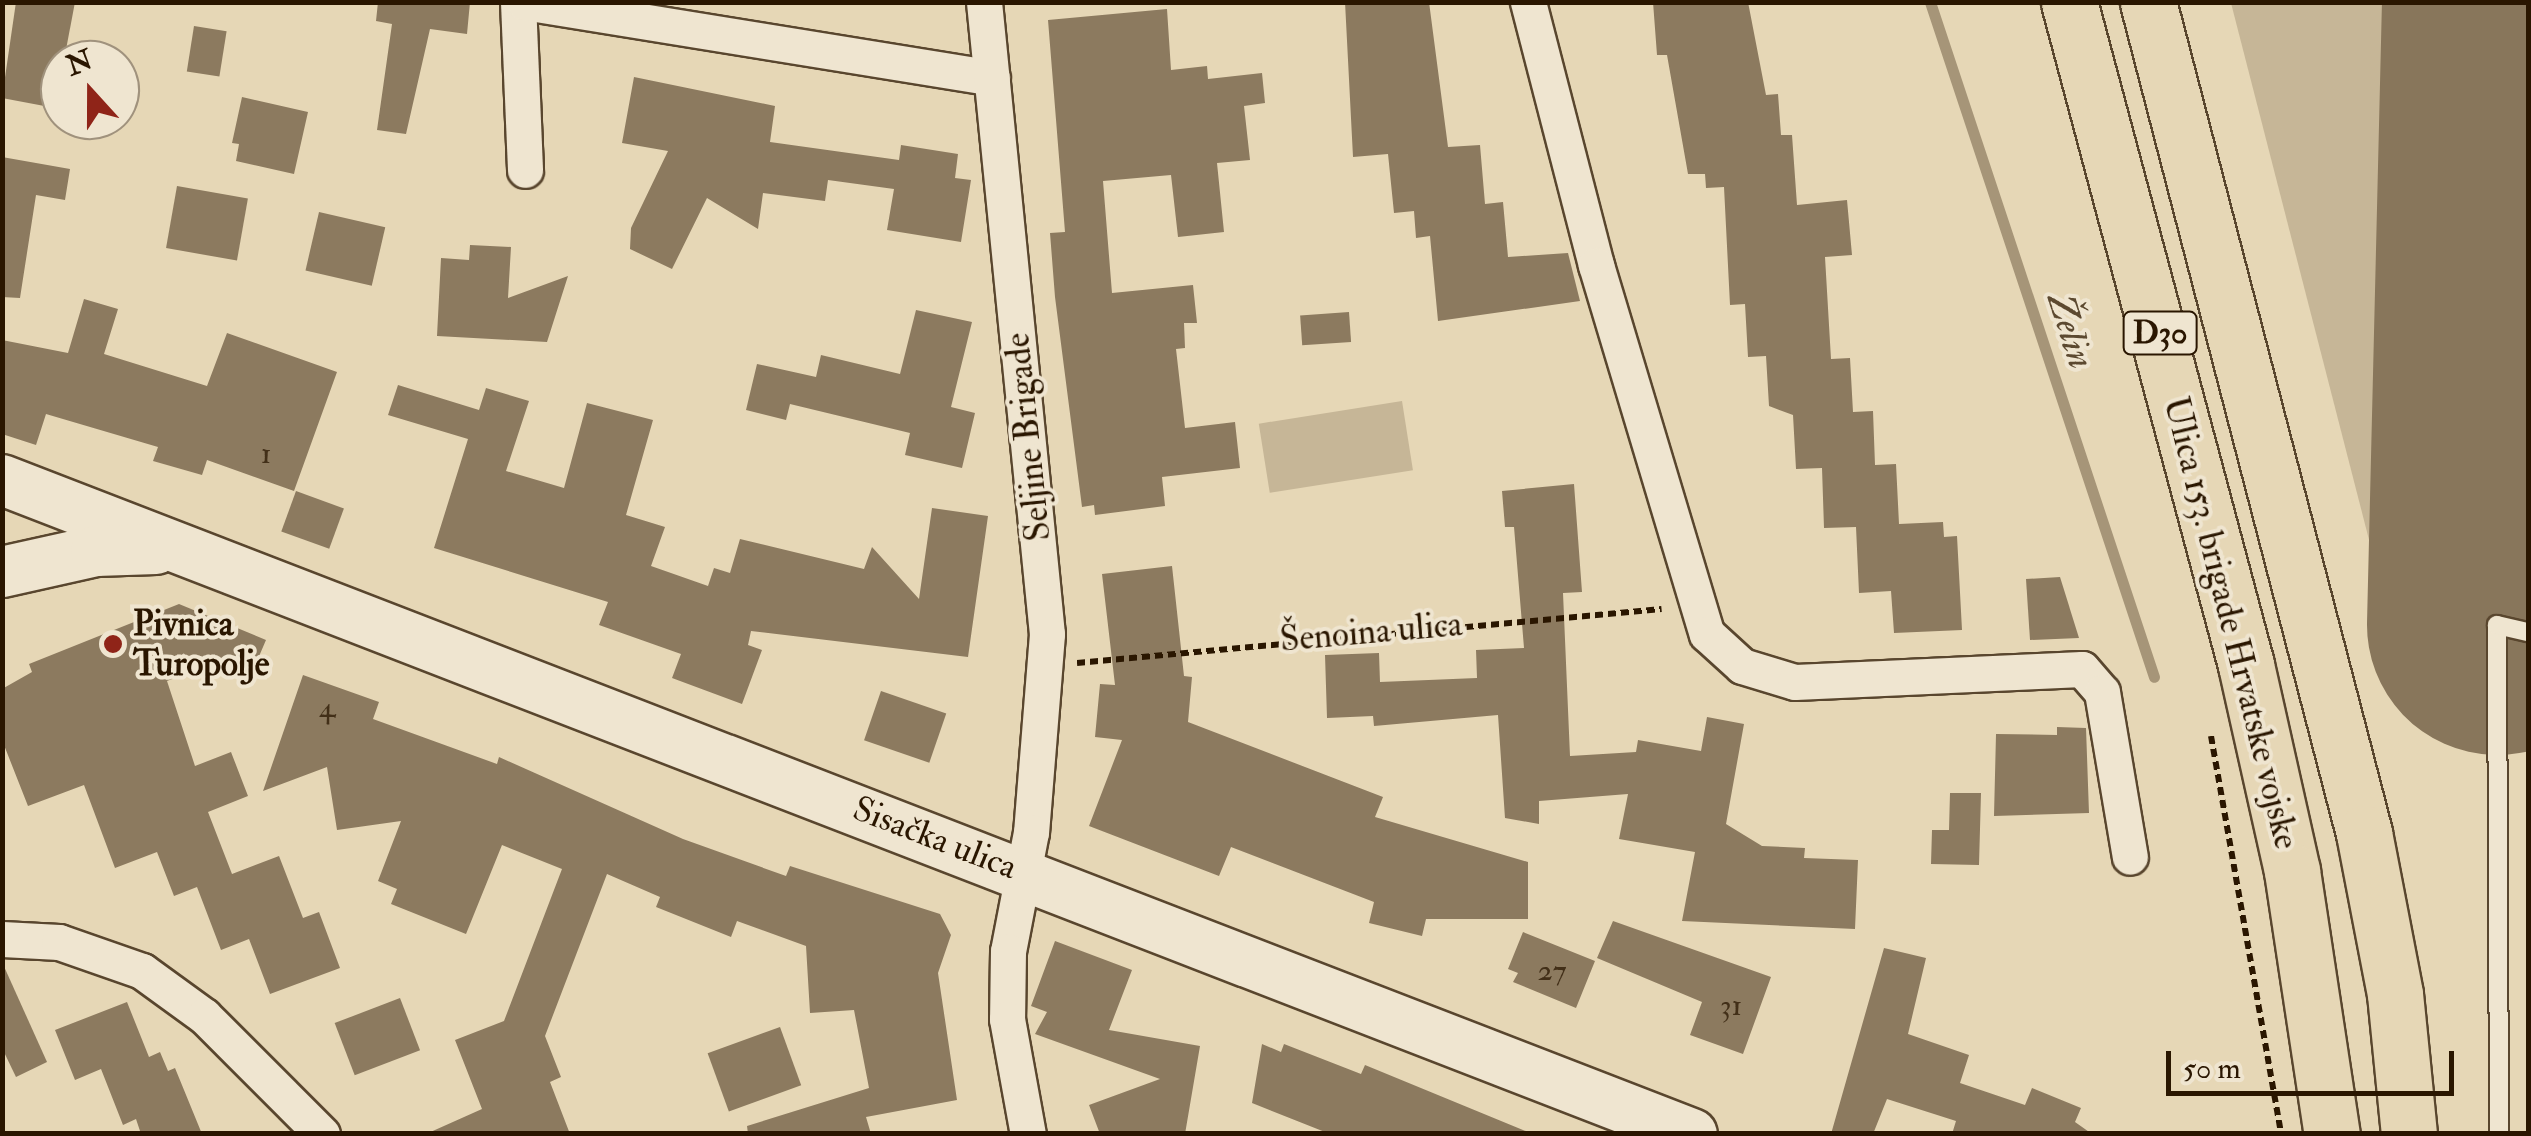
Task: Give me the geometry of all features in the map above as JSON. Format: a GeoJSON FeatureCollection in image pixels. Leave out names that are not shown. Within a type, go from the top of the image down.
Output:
{"type":"FeatureCollection","features":[{"type":"Feature","properties":{"kind":"main road","name":"Ulica 153. brigade Hrvatske vojske"},"geometry":{"type":"LineString","coordinates":[[2069,2],[2246,665],[2292,871],[2332,1134]]}},
{"type":"Feature","properties":{"kind":"main road","name":"D30"},"geometry":{"type":"LineString","coordinates":[[2148,2],[2364,833],[2395,994],[2409,1134]]}},
{"type":"Feature","properties":{"kind":"main road","name":"Sisačka ulica"},"geometry":{"type":"LineString","coordinates":[[2,480],[1692,1134]]}},
{"type":"Feature","properties":{"kind":"main road"},"geometry":{"type":"LineString","coordinates":[[2,489],[15,520],[2,555]]}},
{"type":"Feature","properties":{"kind":"main road"},"geometry":{"type":"LineString","coordinates":[[2,572],[96,551],[176,550]]}},
{"type":"Feature","properties":{"kind":"main road"},"geometry":{"type":"LineString","coordinates":[[2313,1134],[2324,1072]]}},
{"type":"Feature","properties":{"kind":"street"},"geometry":{"type":"LineString","coordinates":[[525,170],[521,2],[992,78]]}},
{"type":"Feature","properties":{"kind":"street","name":"Seljine Brigade"},"geometry":{"type":"LineString","coordinates":[[984,2],[1046,667],[1022,872],[1008,950],[1008,1019],[1028,1134]]}},
{"type":"Feature","properties":{"kind":"street"},"geometry":{"type":"LineString","coordinates":[[1528,2],[1696,607],[1722,654],[1796,682],[2082,669],[2102,692],[2130,857]]}},
{"type":"Feature","properties":{"kind":"street"},"geometry":{"type":"LineString","coordinates":[[2,940],[59,942],[142,971],[204,1016],[322,1134]]}},
{"type":"Feature","properties":{"kind":"lane"},"geometry":{"type":"LineString","coordinates":[[2500,1134],[2497,624],[2528,632]]}},
{"type":"Feature","properties":{"kind":"path","name":"Šenoina ulica"},"geometry":{"type":"LineString","coordinates":[[1046,667],[1306,637],[1696,607]]}},
{"type":"Feature","properties":{"kind":"path"},"geometry":{"type":"LineString","coordinates":[[2210,728],[2281,1134]]}},
{"type":"Feature","properties":{"kind":"shaded area"},"geometry":{"type":"Polygon","coordinates":[[[2231,3],[2455,3],[2461,672],[2427,665],[2394,637],[2231,3]]]}},
{"type":"Feature","properties":{"kind":"shaded area"},"geometry":{"type":"Polygon","coordinates":[[[1402,401],[1413,470],[1270,493],[1259,424],[1402,401]]]}},
{"type":"Feature","properties":{"kind":"building"},"geometry":{"type":"Polygon","coordinates":[[[16,2],[75,2],[68,40],[40,40],[40,105],[2,98],[16,2]]]}},
{"type":"Feature","properties":{"kind":"building"},"geometry":{"type":"Polygon","coordinates":[[[378,2],[470,2],[467,34],[430,29],[406,134],[377,130],[392,24],[376,21],[378,2]]]}},
{"type":"Feature","properties":{"kind":"building"},"geometry":{"type":"Polygon","coordinates":[[[1345,2],[1429,2],[1448,147],[1480,145],[1485,204],[1503,202],[1508,257],[1568,253],[1580,301],[1438,321],[1430,236],[1416,238],[1414,211],[1394,213],[1388,154],[1353,157],[1345,2]]]}},
{"type":"Feature","properties":{"kind":"building"},"geometry":{"type":"Polygon","coordinates":[[[1653,2],[1748,2],[1766,95],[1778,94],[1781,135],[1792,135],[1797,205],[1847,200],[1852,255],[1825,257],[1831,359],[1850,358],[1853,412],[1873,411],[1875,465],[1896,464],[1899,524],[1943,522],[1944,537],[1957,536],[1962,630],[1894,633],[1891,591],[1859,593],[1856,527],[1824,528],[1822,468],[1796,469],[1793,415],[1769,406],[1766,356],[1748,357],[1745,304],[1730,305],[1724,187],[1706,188],[1705,174],[1688,174],[1667,55],[1657,55],[1653,2]]]}},
{"type":"Feature","properties":{"kind":"building"},"geometry":{"type":"Polygon","coordinates":[[[1167,9],[1171,70],[1207,66],[1208,79],[1262,73],[1265,103],[1244,106],[1250,160],[1217,163],[1224,232],[1178,237],[1171,175],[1103,181],[1112,293],[1193,285],[1197,323],[1184,323],[1185,348],[1176,349],[1185,428],[1235,422],[1240,468],[1162,477],[1165,506],[1095,515],[1094,505],[1082,507],[1055,297],[1050,233],[1065,232],[1048,20],[1167,9]]]}},
{"type":"Feature","properties":{"kind":"building"},"geometry":{"type":"Polygon","coordinates":[[[194,26],[227,31],[219,77],[187,71],[194,26]]]}},
{"type":"Feature","properties":{"kind":"building"},"geometry":{"type":"Polygon","coordinates":[[[634,77],[775,106],[770,142],[899,160],[901,145],[958,154],[955,178],[971,180],[961,242],[887,230],[894,189],[828,180],[825,201],[763,193],[758,229],[707,198],[672,269],[630,249],[631,228],[668,151],[622,143],[634,77]]]}},
{"type":"Feature","properties":{"kind":"building"},"geometry":{"type":"Polygon","coordinates":[[[242,97],[308,112],[294,174],[236,161],[239,144],[232,143],[242,97]]]}},
{"type":"Feature","properties":{"kind":"building"},"geometry":{"type":"Polygon","coordinates":[[[2,157],[70,169],[65,200],[36,195],[20,298],[2,297],[2,157]]]}},
{"type":"Feature","properties":{"kind":"building"},"geometry":{"type":"Polygon","coordinates":[[[177,186],[248,199],[237,261],[166,248],[177,186]]]}},
{"type":"Feature","properties":{"kind":"building"},"geometry":{"type":"Polygon","coordinates":[[[319,212],[385,227],[372,286],[306,270],[319,212]]]}},
{"type":"Feature","properties":{"kind":"building"},"geometry":{"type":"Polygon","coordinates":[[[470,245],[511,247],[508,298],[568,276],[547,342],[437,336],[441,258],[469,260],[470,245]]]}},
{"type":"Feature","properties":{"kind":"building"},"geometry":{"type":"Polygon","coordinates":[[[84,299],[118,309],[104,354],[207,386],[227,333],[337,372],[294,491],[207,460],[202,475],[153,461],[158,447],[46,414],[36,445],[2,434],[2,340],[68,353],[84,299]]]}},
{"type":"Feature","properties":{"kind":"building"},"geometry":{"type":"Polygon","coordinates":[[[916,310],[972,322],[951,407],[975,413],[962,468],[905,455],[910,433],[790,404],[786,420],[746,410],[757,364],[816,377],[821,355],[900,374],[916,310]]]}},
{"type":"Feature","properties":{"kind":"building"},"geometry":{"type":"Polygon","coordinates":[[[1349,312],[1351,342],[1302,345],[1300,315],[1349,312]]]}},
{"type":"Feature","properties":{"kind":"building"},"geometry":{"type":"Polygon","coordinates":[[[398,385],[479,410],[486,388],[529,401],[506,471],[564,488],[587,403],[653,420],[626,515],[665,527],[651,566],[708,586],[714,568],[730,573],[740,539],[864,569],[872,547],[919,599],[932,508],[988,516],[968,657],[751,631],[748,645],[762,650],[742,704],[672,678],[681,654],[599,625],[608,602],[434,548],[468,439],[388,415],[398,385]]]}},
{"type":"Feature","properties":{"kind":"building"},"geometry":{"type":"Polygon","coordinates":[[[1574,484],[1582,592],[1563,593],[1570,756],[1636,752],[1638,740],[1701,751],[1707,717],[1744,724],[1726,824],[1762,846],[1805,848],[1804,858],[1858,860],[1855,929],[1682,921],[1695,852],[1619,839],[1628,794],[1539,801],[1539,824],[1505,818],[1498,715],[1374,726],[1373,716],[1327,718],[1325,655],[1379,653],[1380,682],[1477,678],[1476,650],[1524,648],[1514,527],[1505,527],[1502,491],[1574,484]]]}},
{"type":"Feature","properties":{"kind":"building"},"geometry":{"type":"Polygon","coordinates":[[[296,491],[344,508],[329,549],[281,531],[296,491]]]}},
{"type":"Feature","properties":{"kind":"building"},"geometry":{"type":"Polygon","coordinates":[[[1172,566],[1184,676],[1192,677],[1188,722],[1383,797],[1375,817],[1528,862],[1528,919],[1426,919],[1422,936],[1369,923],[1374,902],[1231,847],[1219,876],[1089,826],[1122,740],[1095,737],[1100,684],[1115,685],[1102,574],[1172,566]]]}},
{"type":"Feature","properties":{"kind":"building"},"geometry":{"type":"Polygon","coordinates":[[[2060,577],[2079,638],[2030,640],[2026,579],[2060,577]]]}},
{"type":"Feature","properties":{"kind":"building"},"geometry":{"type":"Polygon","coordinates":[[[179,604],[266,640],[248,682],[207,665],[167,681],[195,766],[231,752],[248,796],[208,812],[232,874],[279,856],[303,918],[319,912],[340,968],[270,994],[249,939],[221,950],[197,887],[174,896],[157,852],[115,868],[84,785],[28,806],[2,740],[2,689],[32,672],[29,664],[179,604]]]}},
{"type":"Feature","properties":{"kind":"building"},"geometry":{"type":"Polygon","coordinates":[[[303,675],[379,702],[373,719],[497,764],[499,757],[683,839],[786,876],[790,866],[940,914],[951,935],[938,973],[957,1100],[866,1117],[871,1134],[748,1134],[747,1126],[869,1088],[854,1010],[810,1013],[806,946],[737,921],[731,937],[656,907],[660,897],[607,874],[545,1036],[561,1077],[550,1082],[570,1134],[426,1134],[482,1109],[455,1040],[504,1021],[562,869],[502,845],[466,934],[391,904],[397,889],[378,881],[401,821],[337,830],[327,767],[263,791],[303,675]]]}},
{"type":"Feature","properties":{"kind":"building"},"geometry":{"type":"Polygon","coordinates":[[[881,691],[946,713],[929,763],[864,740],[881,691]]]}},
{"type":"Feature","properties":{"kind":"building"},"geometry":{"type":"Polygon","coordinates":[[[2057,727],[2086,728],[2089,813],[1994,816],[1996,734],[2057,735],[2057,727]]]}},
{"type":"Feature","properties":{"kind":"building"},"geometry":{"type":"Polygon","coordinates":[[[1950,793],[1981,793],[1979,865],[1931,864],[1932,830],[1949,830],[1950,793]]]}},
{"type":"Feature","properties":{"kind":"building"},"geometry":{"type":"Polygon","coordinates":[[[1613,921],[1771,977],[1743,1054],[1690,1035],[1702,1002],[1597,958],[1613,921]]]}},
{"type":"Feature","properties":{"kind":"building"},"geometry":{"type":"Polygon","coordinates":[[[1523,932],[1595,961],[1576,1008],[1513,982],[1518,973],[1508,969],[1523,932]]]}},
{"type":"Feature","properties":{"kind":"building"},"geometry":{"type":"Polygon","coordinates":[[[1055,941],[1132,970],[1109,1030],[1200,1046],[1185,1134],[1100,1134],[1089,1105],[1160,1079],[1035,1034],[1047,1012],[1031,1006],[1055,941]]]}},
{"type":"Feature","properties":{"kind":"building"},"geometry":{"type":"Polygon","coordinates":[[[1884,948],[1926,958],[1908,1034],[1969,1055],[1960,1083],[2025,1105],[2032,1088],[2081,1108],[2075,1122],[2092,1134],[1952,1134],[1956,1121],[1887,1099],[1873,1134],[1831,1134],[1884,948]]]}},
{"type":"Feature","properties":{"kind":"building"},"geometry":{"type":"Polygon","coordinates":[[[2,962],[47,1062],[16,1077],[2,1048],[2,962]]]}},
{"type":"Feature","properties":{"kind":"building"},"geometry":{"type":"Polygon","coordinates":[[[400,998],[420,1050],[355,1075],[335,1023],[400,998]]]}},
{"type":"Feature","properties":{"kind":"building"},"geometry":{"type":"Polygon","coordinates":[[[127,1002],[149,1057],[160,1052],[168,1071],[175,1068],[202,1134],[141,1134],[136,1119],[123,1125],[101,1069],[75,1080],[55,1030],[127,1002]]]}},
{"type":"Feature","properties":{"kind":"building"},"geometry":{"type":"Polygon","coordinates":[[[780,1027],[801,1085],[729,1112],[708,1053],[780,1027]]]}},
{"type":"Feature","properties":{"kind":"building"},"geometry":{"type":"Polygon","coordinates":[[[1262,1044],[1281,1052],[1284,1044],[1361,1074],[1365,1065],[1533,1134],[1330,1134],[1252,1103],[1262,1044]]]}},
{"type":"Feature","properties":{"kind":"waterway","name":"Želin"},"geometry":{"type":"LineString","coordinates":[[1930,2],[2154,677]]}},
{"type":"Feature","properties":{"kind":"runway"},"geometry":{"type":"LineString","coordinates":[[2497,625],[2512,2]]}},
{"type":"Feature","properties":{"kind":"place","name":"Pivnica Turopolje"},"geometry":{"type":"Point","coordinates":[113,644]}}]}
